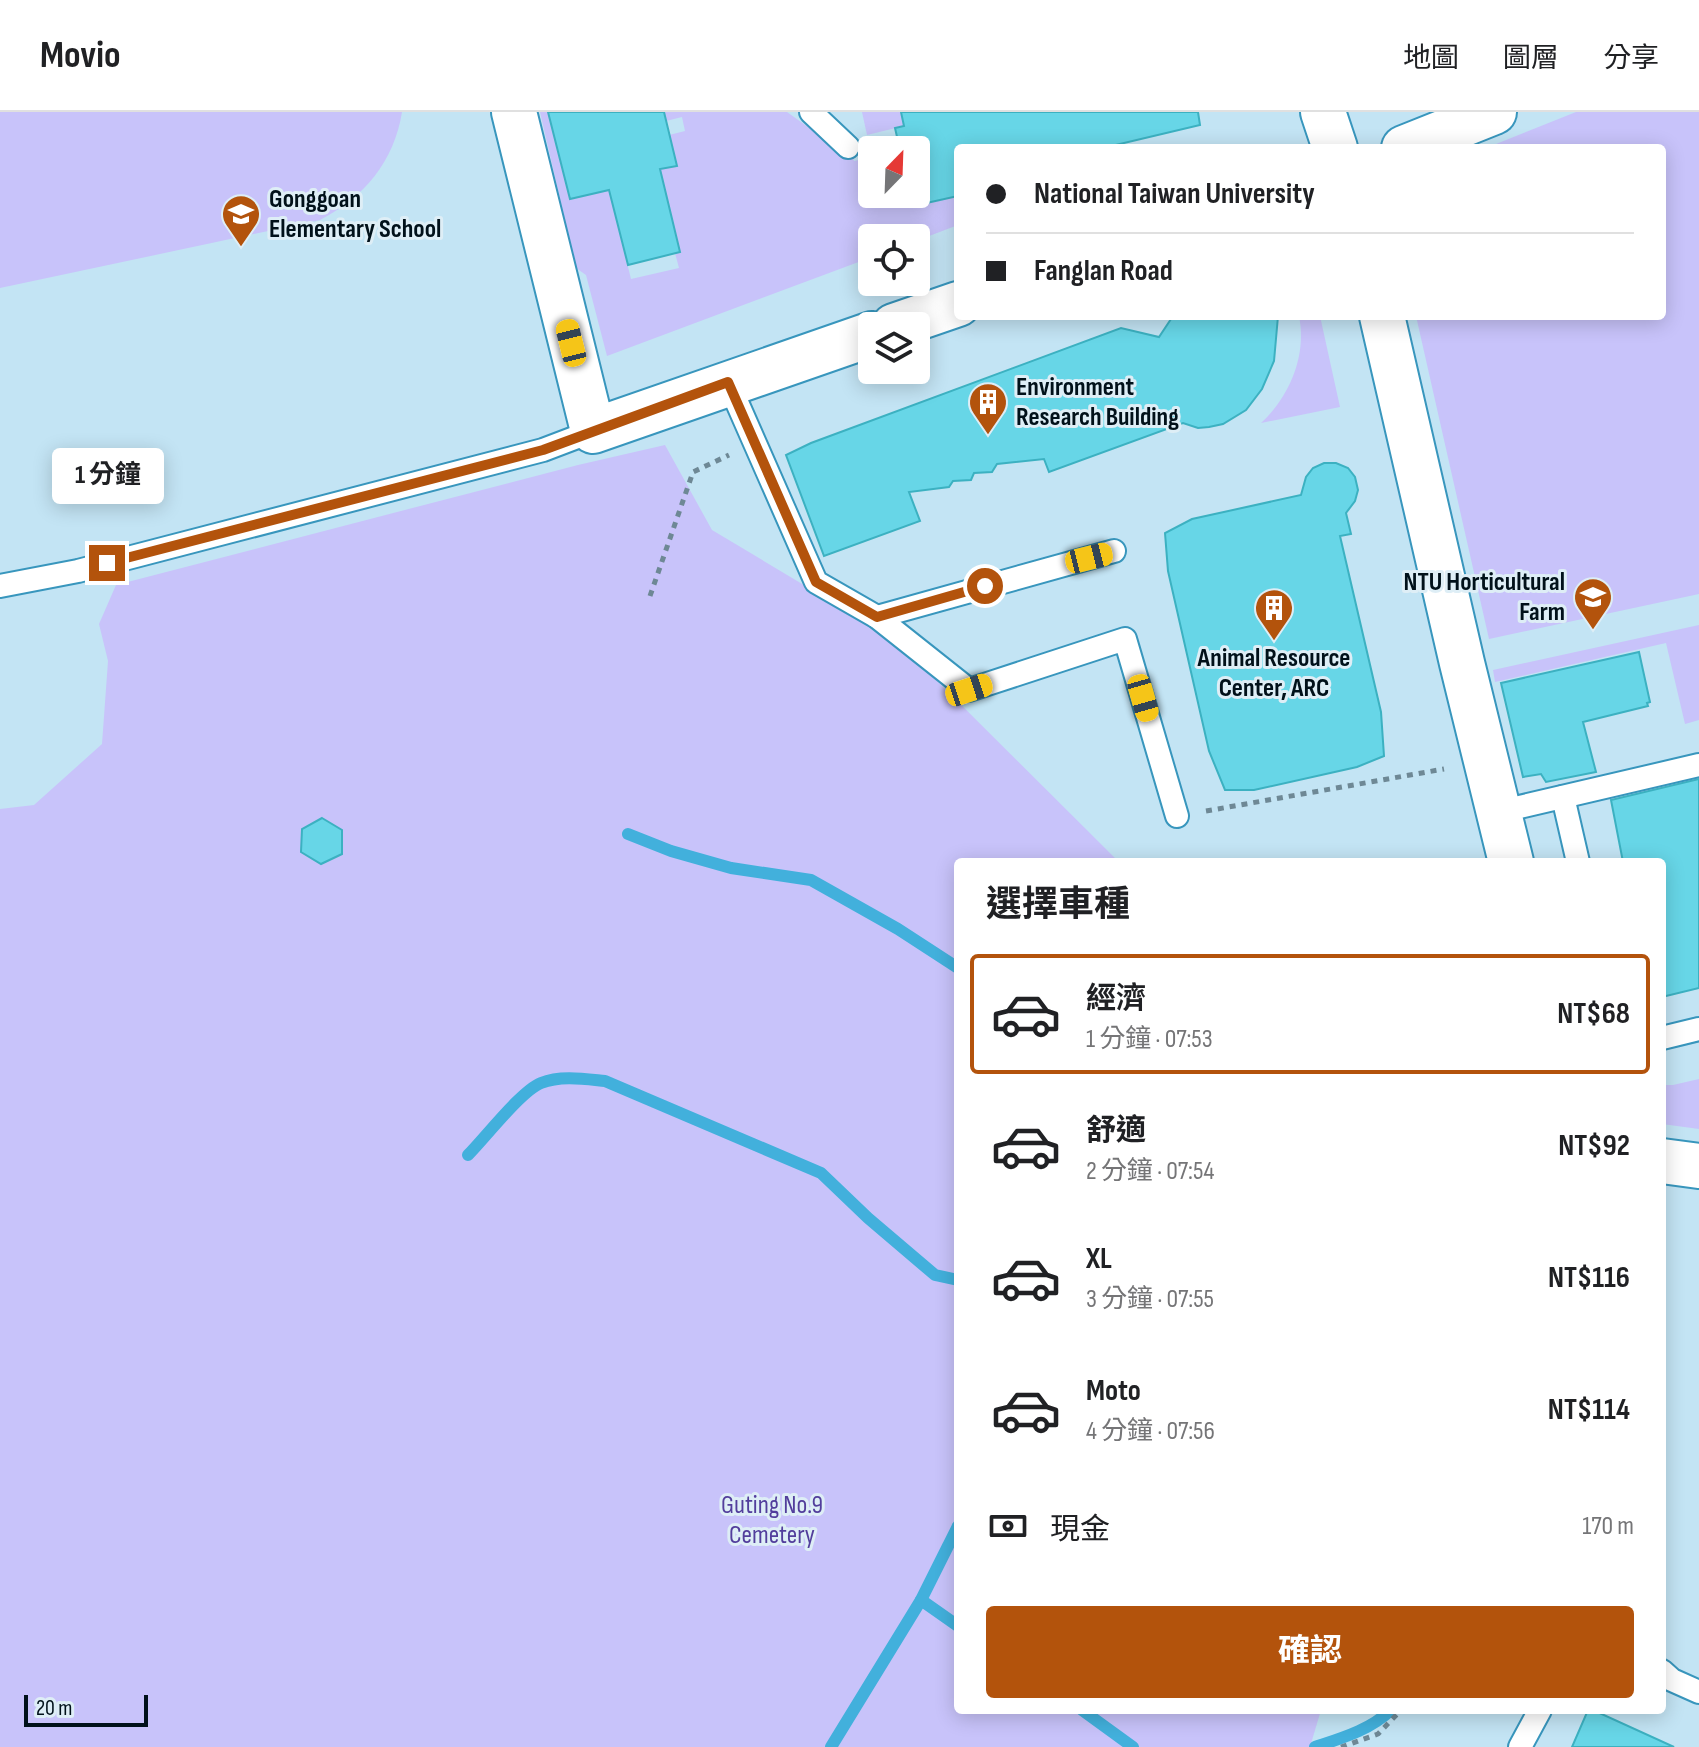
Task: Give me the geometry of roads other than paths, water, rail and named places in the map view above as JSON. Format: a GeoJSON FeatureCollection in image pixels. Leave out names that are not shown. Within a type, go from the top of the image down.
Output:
{"type":"FeatureCollection","features":[{"type":"Feature","properties":{"kind":"street"},"geometry":{"type":"LineString","coordinates":[[514,112],[593,431],[858,339]]}},
{"type":"Feature","properties":{"kind":"street"},"geometry":{"type":"LineString","coordinates":[[1323,112],[1334,144]]}},
{"type":"Feature","properties":{"kind":"street"},"geometry":{"type":"LineString","coordinates":[[1414,144],[1494,112]]}},
{"type":"Feature","properties":{"kind":"street"},"geometry":{"type":"LineString","coordinates":[[930,314],[954,305]]}},
{"type":"Feature","properties":{"kind":"street"},"geometry":{"type":"LineString","coordinates":[[1383,320],[1510,858]]}},
{"type":"Feature","properties":{"kind":"street"},"geometry":{"type":"LineString","coordinates":[[1666,1162],[1699,1166]]}},
{"type":"Feature","properties":{"kind":"lane"},"geometry":{"type":"LineString","coordinates":[[811,112],[848,147]]}},
{"type":"Feature","properties":{"kind":"lane"},"geometry":{"type":"LineString","coordinates":[[728,382],[816,582],[877,617],[969,690],[1125,639],[1177,816]]}},
{"type":"Feature","properties":{"kind":"lane"},"geometry":{"type":"LineString","coordinates":[[0,586],[78,571],[543,450],[593,431]]}},
{"type":"Feature","properties":{"kind":"lane"},"geometry":{"type":"LineString","coordinates":[[877,617],[1114,551]]}},
{"type":"Feature","properties":{"kind":"lane"},"geometry":{"type":"LineString","coordinates":[[1498,812],[1699,765]]}},
{"type":"Feature","properties":{"kind":"lane"},"geometry":{"type":"LineString","coordinates":[[1563,797],[1577,858]]}},
{"type":"Feature","properties":{"kind":"lane"},"geometry":{"type":"LineString","coordinates":[[1666,1037],[1699,1029]]}},
{"type":"Feature","properties":{"kind":"lane"},"geometry":{"type":"LineString","coordinates":[[1666,1675],[1699,1692]]}},
{"type":"Feature","properties":{"kind":"lane"},"geometry":{"type":"LineString","coordinates":[[1520,1747],[1538,1714]]}},
{"type":"Feature","properties":{"kind":"waterway"},"geometry":{"type":"LineString","coordinates":[[628,834],[671,851],[731,868],[811,880],[898,929],[954,965]]}},
{"type":"Feature","properties":{"kind":"waterway"},"geometry":{"type":"LineString","coordinates":[[468,1155],[514,1105],[541,1083],[565,1078],[605,1081],[821,1173],[935,1275],[954,1279]]}},
{"type":"Feature","properties":{"kind":"waterway"},"geometry":{"type":"LineString","coordinates":[[921,1600],[954,1534]]}},
{"type":"Feature","properties":{"kind":"waterway"},"geometry":{"type":"LineString","coordinates":[[831,1747],[921,1600],[954,1623]]}},
{"type":"Feature","properties":{"kind":"waterway"},"geometry":{"type":"LineString","coordinates":[[1088,1714],[1133,1747]]}},
{"type":"Feature","properties":{"kind":"waterway"},"geometry":{"type":"LineString","coordinates":[[1315,1747],[1365,1728],[1386,1714]]}},
{"type":"Feature","properties":{"kind":"place","name":"Gonggoan Elementary School"},"geometry":{"type":"Point","coordinates":[241,248]}},
{"type":"Feature","properties":{"kind":"place","name":"Environment Research Building"},"geometry":{"type":"Point","coordinates":[988,436]}},
{"type":"Feature","properties":{"kind":"place","name":"NTU Horticultural Farm"},"geometry":{"type":"Point","coordinates":[1593,631]}},
{"type":"Feature","properties":{"kind":"place","name":"Animal Resource Center, ARC"},"geometry":{"type":"Point","coordinates":[1274,642]}},
{"type":"Feature","properties":{"kind":"park label","name":"Guting No.9 Cemetery"},"geometry":{"type":"Point","coordinates":[772,1520]}}]}
